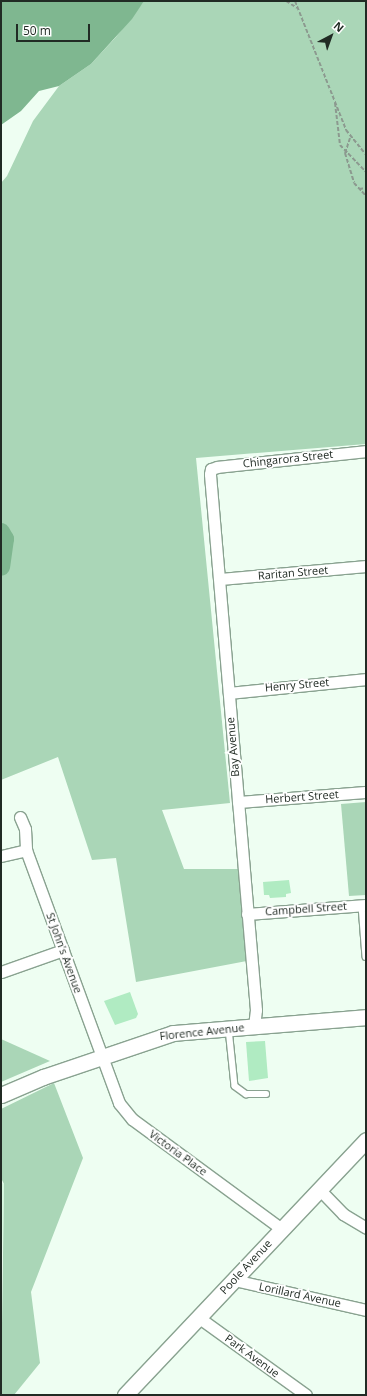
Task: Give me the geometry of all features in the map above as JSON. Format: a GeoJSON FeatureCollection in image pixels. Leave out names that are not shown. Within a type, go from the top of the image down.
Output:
{"type":"FeatureCollection","features":[{"type":"Feature","properties":{"kind":"street","name":"Chingarora Street"},"geometry":{"type":"LineString","coordinates":[[211,469],[366,451]]}},
{"type":"Feature","properties":{"kind":"street","name":"Bay Avenue"},"geometry":{"type":"LineString","coordinates":[[211,469],[209,480],[220,579],[256,1010],[254,1026]]}},
{"type":"Feature","properties":{"kind":"street","name":"Raritan Street"},"geometry":{"type":"LineString","coordinates":[[220,579],[366,566]]}},
{"type":"Feature","properties":{"kind":"street","name":"Henry Street"},"geometry":{"type":"LineString","coordinates":[[229,693],[366,679]]}},
{"type":"Feature","properties":{"kind":"street","name":"Herbert Street"},"geometry":{"type":"LineString","coordinates":[[238,802],[366,792]]}},
{"type":"Feature","properties":{"kind":"street","name":"St John's Avenue"},"geometry":{"type":"LineString","coordinates":[[20,817],[25,829],[26,850],[102,1056]]}},
{"type":"Feature","properties":{"kind":"street"},"geometry":{"type":"LineString","coordinates":[[1,856],[26,850]]}},
{"type":"Feature","properties":{"kind":"street","name":"Campbell Street"},"geometry":{"type":"LineString","coordinates":[[247,914],[364,905]]}},
{"type":"Feature","properties":{"kind":"street"},"geometry":{"type":"LineString","coordinates":[[1,972],[64,950]]}},
{"type":"Feature","properties":{"kind":"street","name":"Florence Avenue"},"geometry":{"type":"LineString","coordinates":[[1,1095],[102,1056],[173,1033],[366,1017]]}},
{"type":"Feature","properties":{"kind":"street","name":"Victoria Place"},"geometry":{"type":"LineString","coordinates":[[102,1056],[119,1103],[132,1119],[282,1229]]}},
{"type":"Feature","properties":{"kind":"street","name":"Poole Avenue"},"geometry":{"type":"LineString","coordinates":[[126,1395],[366,1140]]}},
{"type":"Feature","properties":{"kind":"street"},"geometry":{"type":"LineString","coordinates":[[319,1189],[343,1214],[366,1228]]}},
{"type":"Feature","properties":{"kind":"street","name":"Lorillard Avenue"},"geometry":{"type":"LineString","coordinates":[[234,1280],[366,1310]]}},
{"type":"Feature","properties":{"kind":"street","name":"Park Avenue"},"geometry":{"type":"LineString","coordinates":[[198,1317],[306,1395]]}},
{"type":"Feature","properties":{"kind":"lane"},"geometry":{"type":"LineString","coordinates":[[364,905],[366,957]]}},
{"type":"Feature","properties":{"kind":"lane"},"geometry":{"type":"LineString","coordinates":[[229,1028],[235,1086],[246,1094],[266,1094]]}},
{"type":"Feature","properties":{"kind":"path"},"geometry":{"type":"LineString","coordinates":[[286,1],[298,8]]}},
{"type":"Feature","properties":{"kind":"path"},"geometry":{"type":"LineString","coordinates":[[295,1],[350,138],[366,155]]}},
{"type":"Feature","properties":{"kind":"path"},"geometry":{"type":"LineString","coordinates":[[335,102],[340,145],[345,153],[354,183],[366,196]]}},
{"type":"Feature","properties":{"kind":"path"},"geometry":{"type":"LineString","coordinates":[[345,153],[350,138]]}},
{"type":"Feature","properties":{"kind":"path"},"geometry":{"type":"LineString","coordinates":[[345,153],[366,172]]}},
{"type":"Feature","properties":{"kind":"path"},"geometry":{"type":"LineString","coordinates":[[359,189],[366,188]]}},
{"type":"Feature","properties":{"kind":"shaded area"},"geometry":{"type":"Polygon","coordinates":[[[1,1],[144,1],[132,19],[91,64],[59,86],[39,91],[21,111],[1,125],[1,1]]]}},
{"type":"Feature","properties":{"kind":"shaded area"},"geometry":{"type":"Polygon","coordinates":[[[144,1],[366,1],[366,444],[196,458],[230,803],[162,810],[184,869],[243,869],[252,960],[136,982],[116,858],[92,860],[58,757],[1,780],[1,183],[7,176],[33,121],[59,86],[91,64],[116,37],[144,1]]]}},
{"type":"Feature","properties":{"kind":"shaded area"},"geometry":{"type":"Polygon","coordinates":[[[366,802],[366,895],[349,896],[341,804],[366,802]]]}},
{"type":"Feature","properties":{"kind":"shaded area"},"geometry":{"type":"Polygon","coordinates":[[[1,1039],[50,1061],[1,1082],[1,1039]]]}},
{"type":"Feature","properties":{"kind":"shaded area"},"geometry":{"type":"Polygon","coordinates":[[[54,1083],[83,1158],[31,1292],[40,1363],[14,1395],[1,1395],[4,1184],[1,1178],[1,1109],[54,1083]]]}},
{"type":"Feature","properties":{"kind":"shaded area"},"geometry":{"type":"Polygon","coordinates":[[[1,1183],[4,1184],[1,1306],[1,1183]]]}},
{"type":"Feature","properties":{"kind":"building"},"geometry":{"type":"Polygon","coordinates":[[[289,880],[291,893],[286,894],[286,897],[270,898],[269,895],[264,895],[263,882],[289,880]]]}},
{"type":"Feature","properties":{"kind":"building"},"geometry":{"type":"Polygon","coordinates":[[[130,992],[138,1014],[136,1018],[115,1025],[104,1001],[130,992]]]}},
{"type":"Feature","properties":{"kind":"building"},"geometry":{"type":"Polygon","coordinates":[[[265,1041],[268,1078],[249,1081],[246,1042],[265,1041]]]}},
{"type":"Feature","properties":{"kind":"waterway"},"geometry":{"type":"LineString","coordinates":[[1,532],[5,539],[1,567]]}}]}
